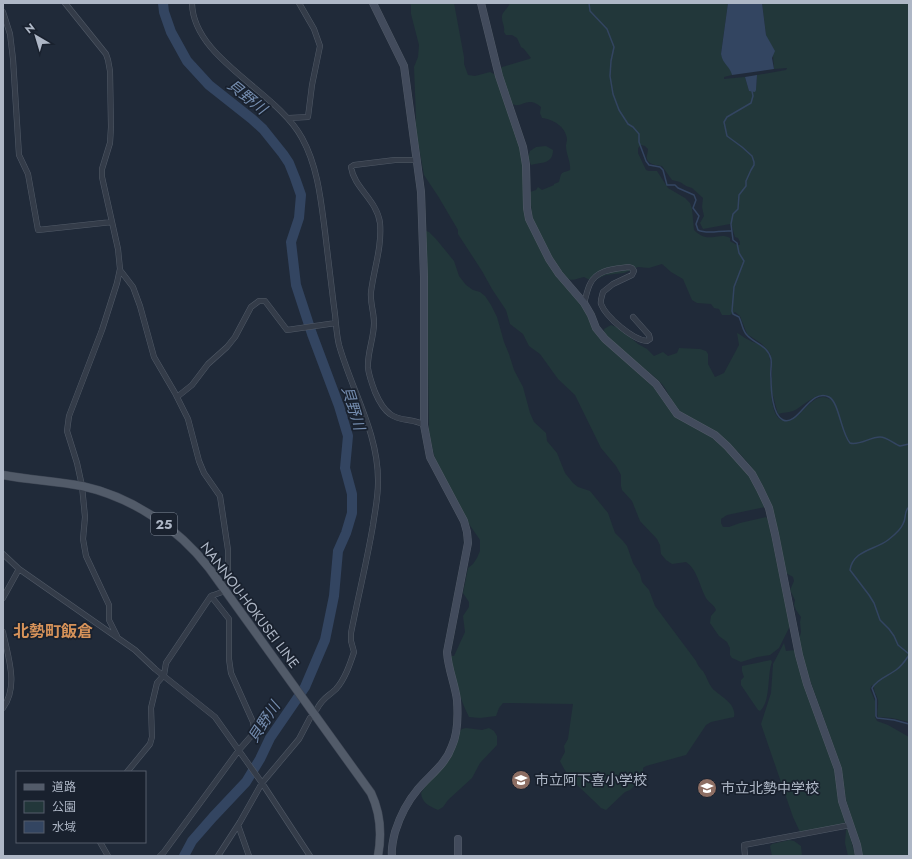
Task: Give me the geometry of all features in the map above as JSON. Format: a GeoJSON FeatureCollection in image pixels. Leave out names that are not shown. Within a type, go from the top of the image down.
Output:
{"type":"FeatureCollection","features":[{"type":"Feature","properties":{"kind":"main road"},"geometry":{"type":"LineString","coordinates":[[373,3],[404,66],[421,192],[424,277],[424,425],[430,458],[464,521],[468,543],[447,652],[447,661],[457,700],[456,734],[453,745],[442,764],[418,789],[403,809],[393,840],[392,856]]}},
{"type":"Feature","properties":{"kind":"main road"},"geometry":{"type":"LineString","coordinates":[[481,3],[499,76],[526,164],[527,208],[530,219],[549,259],[559,274],[584,303],[596,328],[605,339],[656,384],[677,414],[715,435],[727,446],[752,474],[769,508],[799,655],[807,684],[838,769],[842,801],[859,856]]}},
{"type":"Feature","properties":{"kind":"main road","name":"NANNOU-HOKUSEI LINE"},"geometry":{"type":"LineString","coordinates":[[3,475],[82,486],[122,500],[138,508],[167,526],[181,537],[202,560],[226,591],[289,678],[313,708],[371,793],[380,819],[381,837],[378,856]]}},
{"type":"Feature","properties":{"kind":"main road"},"geometry":{"type":"LineString","coordinates":[[458,839],[458,856]]}},
{"type":"Feature","properties":{"kind":"street"},"geometry":{"type":"LineString","coordinates":[[65,3],[106,54],[110,71],[110,143],[102,169],[102,177],[118,249],[120,270],[118,283],[102,330],[69,416],[67,431],[77,463],[82,486],[86,556],[109,605],[109,620],[116,636]]}},
{"type":"Feature","properties":{"kind":"street"},"geometry":{"type":"LineString","coordinates":[[192,3],[194,19],[200,33],[210,47],[289,118],[302,138],[309,154],[317,179],[323,215],[335,324],[339,344],[372,440],[377,466],[378,485],[371,538],[351,633],[351,641],[354,652],[341,682],[336,689],[313,708]]}},
{"type":"Feature","properties":{"kind":"street"},"geometry":{"type":"LineString","coordinates":[[289,118],[308,117],[312,85],[320,46],[314,29],[299,3]]}},
{"type":"Feature","properties":{"kind":"street"},"geometry":{"type":"LineString","coordinates":[[3,12],[10,34],[14,58],[20,155],[28,174],[38,230],[112,222]]}},
{"type":"Feature","properties":{"kind":"street"},"geometry":{"type":"LineString","coordinates":[[417,160],[354,164],[350,167],[353,175],[373,204],[380,222],[380,247],[370,299],[374,323],[368,368],[371,381],[378,399],[390,414],[397,418],[419,421],[424,425]]}},
{"type":"Feature","properties":{"kind":"street"},"geometry":{"type":"LineString","coordinates":[[584,303],[590,283],[598,275],[605,270],[629,267],[634,271],[632,275],[613,284],[603,292],[601,302],[602,306],[620,326],[641,341],[647,341],[650,339],[649,335],[633,318]]}},
{"type":"Feature","properties":{"kind":"street"},"geometry":{"type":"LineString","coordinates":[[120,270],[133,287],[140,306],[154,357],[188,419],[199,461],[204,473],[220,496],[223,508],[228,550],[226,591],[211,596],[166,663],[164,675],[157,683],[151,708],[152,737],[150,744],[128,771]]}},
{"type":"Feature","properties":{"kind":"street"},"geometry":{"type":"LineString","coordinates":[[177,397],[192,385],[208,364],[227,347],[235,337],[250,307],[258,300],[265,301],[287,330],[335,324]]}},
{"type":"Feature","properties":{"kind":"street"},"geometry":{"type":"LineString","coordinates":[[3,554],[19,569],[136,650],[155,669],[215,717],[262,783],[310,856]]}},
{"type":"Feature","properties":{"kind":"street"},"geometry":{"type":"LineString","coordinates":[[3,598],[19,569]]}},
{"type":"Feature","properties":{"kind":"street"},"geometry":{"type":"LineString","coordinates":[[160,856],[173,841],[239,750],[253,734],[254,728],[231,673],[229,659],[229,619],[211,596]]}},
{"type":"Feature","properties":{"kind":"street"},"geometry":{"type":"LineString","coordinates":[[3,632],[11,682],[11,693],[8,702],[3,708]]}},
{"type":"Feature","properties":{"kind":"street"},"geometry":{"type":"LineString","coordinates":[[218,856],[262,783],[299,739],[310,718]]}},
{"type":"Feature","properties":{"kind":"street"},"geometry":{"type":"LineString","coordinates":[[238,825],[249,856]]}},
{"type":"Feature","properties":{"kind":"street"},"geometry":{"type":"LineString","coordinates":[[744,856],[744,845],[850,825]]}},
{"type":"Feature","properties":{"kind":"street"},"geometry":{"type":"LineString","coordinates":[[101,843],[108,856]]}},
{"type":"Feature","properties":{"kind":"green space"},"geometry":{"type":"Polygon","coordinates":[[[409,3],[454,3],[464,64],[468,75],[475,76],[490,72],[496,75],[520,147],[524,164],[529,224],[585,309],[596,332],[604,343],[658,391],[679,419],[711,437],[722,446],[748,473],[765,507],[727,515],[721,519],[721,523],[723,527],[729,527],[766,517],[768,520],[790,626],[779,648],[770,655],[741,662],[732,658],[727,642],[719,636],[710,623],[711,616],[716,610],[706,598],[693,569],[686,562],[672,564],[661,554],[660,545],[657,539],[640,521],[632,501],[622,490],[621,475],[616,466],[601,448],[575,395],[558,379],[540,354],[529,346],[523,334],[510,324],[506,310],[458,234],[458,230],[424,175],[415,126],[414,67],[418,57],[419,45],[411,14],[411,5],[409,3]]]}},
{"type":"Feature","properties":{"kind":"green space"},"geometry":{"type":"Polygon","coordinates":[[[510,3],[728,3],[721,54],[731,70],[732,75],[724,77],[724,79],[745,77],[749,91],[756,89],[757,75],[786,70],[787,68],[774,69],[773,55],[766,35],[762,3],[909,3],[909,722],[892,718],[878,717],[878,699],[872,685],[870,689],[875,701],[875,717],[877,721],[888,725],[909,737],[909,856],[863,856],[846,800],[840,764],[805,666],[799,640],[801,632],[801,617],[796,610],[794,605],[795,600],[790,590],[794,581],[793,577],[786,573],[772,509],[760,481],[751,467],[733,447],[678,410],[662,384],[612,342],[606,336],[604,329],[611,325],[619,328],[654,356],[663,352],[668,356],[677,353],[679,348],[700,349],[706,351],[708,354],[708,364],[715,377],[724,373],[739,345],[737,333],[761,346],[768,353],[771,368],[772,401],[774,411],[779,418],[785,421],[790,421],[818,398],[824,397],[834,401],[824,395],[819,396],[793,411],[778,414],[772,392],[772,362],[770,353],[762,344],[747,334],[740,316],[735,312],[730,315],[722,315],[719,309],[714,308],[711,304],[697,303],[692,300],[683,279],[671,272],[662,264],[649,268],[638,267],[624,273],[606,275],[594,282],[584,277],[571,280],[563,274],[549,252],[534,222],[530,192],[536,190],[538,187],[542,190],[554,185],[559,182],[562,173],[570,170],[566,149],[567,139],[562,127],[550,120],[542,118],[540,113],[541,107],[532,102],[519,105],[512,104],[500,69],[502,67],[531,58],[521,47],[517,38],[512,35],[506,35],[504,32],[502,16],[510,3]],[[641,145],[638,148],[638,153],[646,170],[657,171],[668,188],[685,198],[690,203],[694,230],[704,237],[726,236],[730,238],[730,241],[740,245],[738,238],[735,237],[731,223],[703,229],[700,223],[704,216],[702,207],[703,198],[692,188],[672,180],[662,166],[649,162],[647,158],[648,149],[641,145]]]}},
{"type":"Feature","properties":{"kind":"green space"},"geometry":{"type":"Polygon","coordinates":[[[546,146],[553,150],[553,155],[551,158],[546,162],[531,165],[528,157],[530,151],[536,147],[546,146]]]}},
{"type":"Feature","properties":{"kind":"green space"},"geometry":{"type":"Polygon","coordinates":[[[426,231],[436,239],[454,261],[459,276],[466,285],[485,296],[491,305],[497,317],[514,370],[523,387],[534,422],[546,433],[547,441],[557,453],[565,473],[573,483],[578,487],[590,491],[608,513],[615,533],[627,546],[633,563],[640,574],[642,582],[649,590],[655,606],[703,671],[712,688],[727,700],[733,708],[734,717],[711,722],[706,725],[686,755],[643,768],[643,777],[606,810],[601,808],[573,780],[563,768],[560,761],[565,752],[564,746],[568,739],[573,704],[503,703],[496,716],[480,718],[469,717],[460,695],[451,656],[454,656],[465,632],[463,616],[469,607],[469,602],[463,593],[468,568],[473,564],[480,551],[480,540],[469,524],[438,465],[434,455],[429,432],[426,231]]]}},
{"type":"Feature","properties":{"kind":"green space"},"geometry":{"type":"Polygon","coordinates":[[[784,643],[786,651],[795,650],[808,696],[835,770],[846,821],[842,825],[803,833],[800,832],[793,817],[761,724],[771,693],[773,664],[784,643]]]}},
{"type":"Feature","properties":{"kind":"green space"},"geometry":{"type":"Polygon","coordinates":[[[771,660],[772,662],[770,667],[766,701],[760,711],[741,685],[741,680],[744,677],[742,666],[771,660]]]}},
{"type":"Feature","properties":{"kind":"green space"},"geometry":{"type":"Polygon","coordinates":[[[466,728],[482,730],[489,728],[494,731],[497,736],[497,745],[480,763],[472,778],[448,800],[443,807],[438,810],[424,802],[421,793],[459,732],[466,728]]]}},
{"type":"Feature","properties":{"kind":"green space"},"geometry":{"type":"Polygon","coordinates":[[[846,829],[849,831],[855,856],[848,856],[845,843],[846,829]]]}},
{"type":"Feature","properties":{"kind":"green space"},"geometry":{"type":"Polygon","coordinates":[[[789,840],[794,841],[801,846],[802,856],[772,856],[770,846],[772,844],[789,840]]]}},
{"type":"Feature","properties":{"kind":"water"},"geometry":{"type":"Polygon","coordinates":[[[728,3],[762,3],[766,35],[775,51],[772,58],[774,69],[732,75],[730,69],[723,61],[721,54],[728,3]]]}},
{"type":"Feature","properties":{"kind":"water"},"geometry":{"type":"Polygon","coordinates":[[[757,75],[755,92],[749,91],[745,77],[757,75]]]}},
{"type":"Feature","properties":{"kind":"waterway","name":"貝野川"},"geometry":{"type":"LineString","coordinates":[[163,3],[164,12],[171,32],[187,61],[209,85],[263,129],[289,163],[295,178],[301,195],[299,218],[291,242],[296,285],[312,334],[339,406],[348,436],[345,468],[352,494],[352,513],[346,533],[338,551],[334,596],[325,640],[305,687],[270,738],[260,759],[246,782],[192,841],[184,856]]}},
{"type":"Feature","properties":{"kind":"waterway"},"geometry":{"type":"LineString","coordinates":[[589,3],[590,11],[607,29],[614,47],[610,76],[613,94],[619,110],[628,124],[639,134],[639,142],[646,161],[649,165],[660,167],[663,170],[667,185],[675,185],[678,188],[694,195],[696,200],[693,208],[699,216],[696,224],[698,230],[710,232],[731,231]]}},
{"type":"Feature","properties":{"kind":"waterway"},"geometry":{"type":"LineString","coordinates":[[752,91],[753,96],[751,103],[727,117],[724,122],[727,136],[752,156],[754,162],[746,181],[746,186],[739,195],[738,209],[733,214],[731,224],[733,240],[737,243],[739,253],[744,261],[734,287],[732,311],[733,314],[739,317],[746,334],[764,348],[769,354],[771,359],[772,394],[776,413],[783,420],[789,421],[816,397],[822,395],[829,397],[835,405],[844,432],[850,443],[853,444],[880,437],[900,446],[909,444]]}},
{"type":"Feature","properties":{"kind":"waterway"},"geometry":{"type":"LineString","coordinates":[[909,507],[906,511],[902,527],[888,540],[865,551],[855,558],[850,570],[874,603],[880,620],[889,629],[898,645],[909,654]]}},
{"type":"Feature","properties":{"kind":"waterway"},"geometry":{"type":"LineString","coordinates":[[909,655],[900,667],[880,680],[872,688],[876,699],[877,718],[909,724]]}},
{"type":"Feature","properties":{"kind":"place","name":"市立阿下喜小学校"},"geometry":{"type":"Point","coordinates":[521,780]}},
{"type":"Feature","properties":{"kind":"place","name":"市立北勢中学校"},"geometry":{"type":"Point","coordinates":[707,788]}},
{"type":"Feature","properties":{"kind":"district","name":"北勢町飯倉"},"geometry":{"type":"Point","coordinates":[53,631]}}]}
